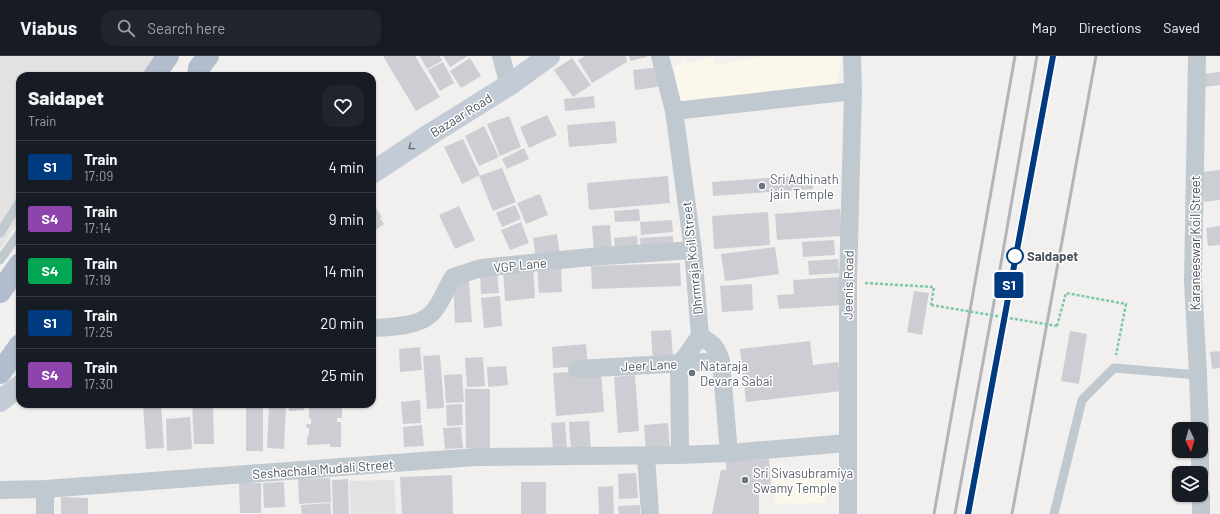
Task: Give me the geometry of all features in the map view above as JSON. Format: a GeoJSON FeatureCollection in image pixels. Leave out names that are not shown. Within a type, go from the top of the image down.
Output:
{"type":"FeatureCollection","features":[{"type":"Feature","properties":{"kind":"main road"},"geometry":{"type":"LineString","coordinates":[[157,72],[168,56]]}},
{"type":"Feature","properties":{"kind":"main road"},"geometry":{"type":"LineString","coordinates":[[198,72],[199,68],[208,56]]}},
{"type":"Feature","properties":{"kind":"main road"},"geometry":{"type":"LineString","coordinates":[[0,292],[16,270]]}},
{"type":"Feature","properties":{"kind":"main road"},"geometry":{"type":"LineString","coordinates":[[0,373],[16,351]]}},
{"type":"Feature","properties":{"kind":"street"},"geometry":{"type":"LineString","coordinates":[[501,56],[509,85]]}},
{"type":"Feature","properties":{"kind":"street","name":"Bazaar Road"},"geometry":{"type":"LineString","coordinates":[[376,170],[509,85],[549,56]]}},
{"type":"Feature","properties":{"kind":"street","name":"Dhrmraja Koil Street"},"geometry":{"type":"LineString","coordinates":[[660,56],[674,111],[693,250],[700,336]]}},
{"type":"Feature","properties":{"kind":"street","name":"Jeenis Road"},"geometry":{"type":"LineString","coordinates":[[848,514],[848,282],[853,91],[852,56]]}},
{"type":"Feature","properties":{"kind":"street","name":"Karaneeswar Koil Street"},"geometry":{"type":"LineString","coordinates":[[1197,56],[1193,281],[1200,422]]}},
{"type":"Feature","properties":{"kind":"street"},"geometry":{"type":"LineString","coordinates":[[674,111],[853,91]]}},
{"type":"Feature","properties":{"kind":"street","name":"VGP Lane"},"geometry":{"type":"LineString","coordinates":[[376,328],[406,326],[431,315],[453,277],[481,268],[590,257],[693,250]]}},
{"type":"Feature","properties":{"kind":"street"},"geometry":{"type":"LineString","coordinates":[[680,455],[679,363],[686,356],[700,336],[711,342],[718,353],[720,361],[729,453]]}},
{"type":"Feature","properties":{"kind":"street","name":"Jeer Lane"},"geometry":{"type":"LineString","coordinates":[[577,369],[720,361]]}},
{"type":"Feature","properties":{"kind":"street"},"geometry":{"type":"LineString","coordinates":[[0,401],[16,389]]}},
{"type":"Feature","properties":{"kind":"street","name":"Seshachala Mudali Street"},"geometry":{"type":"LineString","coordinates":[[0,490],[45,489],[476,457],[680,455],[729,453],[847,443]]}},
{"type":"Feature","properties":{"kind":"street"},"geometry":{"type":"LineString","coordinates":[[646,456],[650,514]]}},
{"type":"Feature","properties":{"kind":"street"},"geometry":{"type":"LineString","coordinates":[[45,489],[45,514]]}},
{"type":"Feature","properties":{"kind":"street"},"geometry":{"type":"LineString","coordinates":[[1201,502],[1201,514]]}},
{"type":"Feature","properties":{"kind":"lane"},"geometry":{"type":"LineString","coordinates":[[0,233],[16,207]]}},
{"type":"Feature","properties":{"kind":"lane"},"geometry":{"type":"LineString","coordinates":[[0,260],[16,238]]}},
{"type":"Feature","properties":{"kind":"lane"},"geometry":{"type":"LineString","coordinates":[[1054,514],[1082,400],[1114,368],[1198,376]]}},
{"type":"Feature","properties":{"kind":"path"},"geometry":{"type":"LineString","coordinates":[[848,282],[934,287],[931,305],[1057,326],[1066,293],[1126,304],[1114,368]]}},
{"type":"Feature","properties":{"kind":"shaded area"},"geometry":{"type":"Polygon","coordinates":[[[0,56],[165,56],[155,72],[16,72],[16,225],[0,249],[0,56]]]}},
{"type":"Feature","properties":{"kind":"shaded area"},"geometry":{"type":"Polygon","coordinates":[[[765,56],[841,56],[837,86],[681,105],[674,68],[684,60],[687,64],[713,57],[715,65],[765,56]]]}},
{"type":"Feature","properties":{"kind":"shaded area"},"geometry":{"type":"Polygon","coordinates":[[[825,474],[826,502],[775,505],[773,477],[825,474]]]}},
{"type":"Feature","properties":{"kind":"shaded area"},"geometry":{"type":"Polygon","coordinates":[[[394,480],[396,514],[351,514],[349,481],[394,480]]]}},
{"type":"Feature","properties":{"kind":"building"},"geometry":{"type":"Polygon","coordinates":[[[383,56],[415,56],[440,97],[416,111],[383,56]]]}},
{"type":"Feature","properties":{"kind":"building"},"geometry":{"type":"Polygon","coordinates":[[[420,56],[440,56],[442,61],[427,69],[420,56]]]}},
{"type":"Feature","properties":{"kind":"building"},"geometry":{"type":"Polygon","coordinates":[[[443,56],[468,56],[450,67],[443,56]]]}},
{"type":"Feature","properties":{"kind":"building"},"geometry":{"type":"Polygon","coordinates":[[[585,56],[626,56],[627,62],[592,83],[578,60],[585,56]]]}},
{"type":"Feature","properties":{"kind":"building"},"geometry":{"type":"Polygon","coordinates":[[[629,56],[647,56],[647,57],[630,61],[629,56]]]}},
{"type":"Feature","properties":{"kind":"building"},"geometry":{"type":"Polygon","coordinates":[[[470,58],[481,76],[461,88],[450,71],[470,58]]]}},
{"type":"Feature","properties":{"kind":"building"},"geometry":{"type":"Polygon","coordinates":[[[572,58],[591,85],[573,97],[554,70],[572,58]]]}},
{"type":"Feature","properties":{"kind":"building"},"geometry":{"type":"Polygon","coordinates":[[[443,62],[454,83],[440,91],[428,70],[443,62]]]}},
{"type":"Feature","properties":{"kind":"building"},"geometry":{"type":"Polygon","coordinates":[[[661,67],[664,86],[635,90],[633,70],[661,67]]]}},
{"type":"Feature","properties":{"kind":"building"},"geometry":{"type":"Polygon","coordinates":[[[1220,72],[1220,85],[1204,87],[1203,74],[1220,72]]]}},
{"type":"Feature","properties":{"kind":"building"},"geometry":{"type":"Polygon","coordinates":[[[594,96],[595,108],[565,111],[564,99],[594,96]]]}},
{"type":"Feature","properties":{"kind":"building"},"geometry":{"type":"Polygon","coordinates":[[[547,115],[557,135],[529,148],[520,127],[547,115]]]}},
{"type":"Feature","properties":{"kind":"building"},"geometry":{"type":"Polygon","coordinates":[[[509,116],[521,147],[500,156],[487,124],[509,116]]]}},
{"type":"Feature","properties":{"kind":"building"},"geometry":{"type":"Polygon","coordinates":[[[615,121],[617,143],[569,147],[567,125],[615,121]]]}},
{"type":"Feature","properties":{"kind":"building"},"geometry":{"type":"Polygon","coordinates":[[[484,126],[499,157],[479,166],[465,136],[484,126]]]}},
{"type":"Feature","properties":{"kind":"building"},"geometry":{"type":"Polygon","coordinates":[[[463,139],[480,175],[462,184],[444,147],[463,139]]]}},
{"type":"Feature","properties":{"kind":"building"},"geometry":{"type":"Polygon","coordinates":[[[524,148],[529,159],[507,169],[502,159],[524,148]]]}},
{"type":"Feature","properties":{"kind":"building"},"geometry":{"type":"Polygon","coordinates":[[[502,168],[516,202],[493,211],[479,176],[502,168]]]}},
{"type":"Feature","properties":{"kind":"building"},"geometry":{"type":"Polygon","coordinates":[[[1220,170],[1220,200],[1204,202],[1201,172],[1220,170]]]}},
{"type":"Feature","properties":{"kind":"building","name":"Sri Adhinath jain Temple"},"geometry":{"type":"Polygon","coordinates":[[[812,175],[813,189],[713,196],[712,182],[812,175]]]}},
{"type":"Feature","properties":{"kind":"building"},"geometry":{"type":"Polygon","coordinates":[[[668,176],[670,203],[589,210],[587,183],[668,176]]]}},
{"type":"Feature","properties":{"kind":"building"},"geometry":{"type":"Polygon","coordinates":[[[540,194],[548,215],[526,224],[517,203],[540,194]]]}},
{"type":"Feature","properties":{"kind":"building"},"geometry":{"type":"Polygon","coordinates":[[[515,205],[521,219],[502,227],[496,213],[515,205]]]}},
{"type":"Feature","properties":{"kind":"building"},"geometry":{"type":"Polygon","coordinates":[[[459,206],[475,240],[455,249],[439,215],[459,206]]]}},
{"type":"Feature","properties":{"kind":"building"},"geometry":{"type":"Polygon","coordinates":[[[376,208],[382,217],[380,218],[384,224],[376,230],[376,208]]]}},
{"type":"Feature","properties":{"kind":"building"},"geometry":{"type":"Polygon","coordinates":[[[639,209],[640,221],[615,222],[614,211],[639,209]]]}},
{"type":"Feature","properties":{"kind":"building"},"geometry":{"type":"Polygon","coordinates":[[[840,209],[842,236],[777,240],[775,214],[840,209]]]}},
{"type":"Feature","properties":{"kind":"building"},"geometry":{"type":"Polygon","coordinates":[[[768,212],[770,245],[714,249],[712,216],[768,212]]]}},
{"type":"Feature","properties":{"kind":"building"},"geometry":{"type":"Polygon","coordinates":[[[672,220],[673,232],[641,235],[640,222],[672,220]]]}},
{"type":"Feature","properties":{"kind":"building"},"geometry":{"type":"Polygon","coordinates":[[[521,222],[529,243],[510,250],[501,230],[521,222]]]}},
{"type":"Feature","properties":{"kind":"building"},"geometry":{"type":"Polygon","coordinates":[[[610,225],[612,251],[594,252],[592,226],[610,225]]]}},
{"type":"Feature","properties":{"kind":"building"},"geometry":{"type":"Polygon","coordinates":[[[1220,226],[1220,245],[1208,246],[1206,228],[1220,226]]]}},
{"type":"Feature","properties":{"kind":"building"},"geometry":{"type":"Polygon","coordinates":[[[557,234],[560,255],[536,258],[533,238],[557,234]]]}},
{"type":"Feature","properties":{"kind":"building"},"geometry":{"type":"Polygon","coordinates":[[[637,236],[638,250],[615,251],[614,238],[637,236]]]}},
{"type":"Feature","properties":{"kind":"building"},"geometry":{"type":"Polygon","coordinates":[[[673,236],[674,249],[641,251],[640,238],[673,236]]]}},
{"type":"Feature","properties":{"kind":"building"},"geometry":{"type":"Polygon","coordinates":[[[834,240],[835,255],[803,257],[802,242],[834,240]]]}},
{"type":"Feature","properties":{"kind":"building"},"geometry":{"type":"Polygon","coordinates":[[[775,247],[779,274],[725,281],[721,254],[775,247]]]}},
{"type":"Feature","properties":{"kind":"building"},"geometry":{"type":"Polygon","coordinates":[[[838,259],[839,273],[809,275],[808,261],[838,259]]]}},
{"type":"Feature","properties":{"kind":"building"},"geometry":{"type":"Polygon","coordinates":[[[561,263],[562,292],[539,293],[537,265],[561,263]]]}},
{"type":"Feature","properties":{"kind":"building"},"geometry":{"type":"Polygon","coordinates":[[[680,263],[681,286],[592,289],[591,266],[680,263]]]}},
{"type":"Feature","properties":{"kind":"building"},"geometry":{"type":"Polygon","coordinates":[[[533,267],[535,298],[505,301],[503,269],[533,267]]]}},
{"type":"Feature","properties":{"kind":"building"},"geometry":{"type":"Polygon","coordinates":[[[497,271],[499,293],[481,294],[480,273],[497,271]]]}},
{"type":"Feature","properties":{"kind":"building"},"geometry":{"type":"Polygon","coordinates":[[[840,277],[842,305],[779,309],[777,295],[794,294],[793,280],[840,277]]]}},
{"type":"Feature","properties":{"kind":"building"},"geometry":{"type":"Polygon","coordinates":[[[469,281],[472,322],[455,323],[453,282],[469,281]]]}},
{"type":"Feature","properties":{"kind":"building"},"geometry":{"type":"Polygon","coordinates":[[[752,284],[753,310],[722,312],[720,286],[752,284]]]}},
{"type":"Feature","properties":{"kind":"building"},"geometry":{"type":"Polygon","coordinates":[[[914,291],[929,293],[922,335],[907,332],[914,291]]]}},
{"type":"Feature","properties":{"kind":"building"},"geometry":{"type":"Polygon","coordinates":[[[500,296],[502,326],[484,328],[481,298],[500,296]]]}},
{"type":"Feature","properties":{"kind":"building"},"geometry":{"type":"Polygon","coordinates":[[[671,330],[673,360],[653,362],[651,331],[671,330]]]}},
{"type":"Feature","properties":{"kind":"building"},"geometry":{"type":"Polygon","coordinates":[[[1070,331],[1087,334],[1079,384],[1061,381],[1070,331]]]}},
{"type":"Feature","properties":{"kind":"building"},"geometry":{"type":"Polygon","coordinates":[[[810,341],[813,365],[838,362],[842,391],[746,402],[740,349],[810,341]]]}},
{"type":"Feature","properties":{"kind":"building"},"geometry":{"type":"Polygon","coordinates":[[[586,344],[588,366],[553,368],[552,347],[586,344]]]}},
{"type":"Feature","properties":{"kind":"building"},"geometry":{"type":"Polygon","coordinates":[[[420,347],[422,370],[400,372],[399,349],[420,347]]]}},
{"type":"Feature","properties":{"kind":"building"},"geometry":{"type":"Polygon","coordinates":[[[1220,351],[1220,368],[1212,369],[1210,352],[1220,351]]]}},
{"type":"Feature","properties":{"kind":"building"},"geometry":{"type":"Polygon","coordinates":[[[440,355],[444,408],[427,409],[423,356],[440,355]]]}},
{"type":"Feature","properties":{"kind":"building"},"geometry":{"type":"Polygon","coordinates":[[[483,357],[485,386],[467,387],[465,358],[483,357]]]}},
{"type":"Feature","properties":{"kind":"building"},"geometry":{"type":"Polygon","coordinates":[[[506,366],[508,385],[488,387],[487,367],[506,366]]]}},
{"type":"Feature","properties":{"kind":"building"},"geometry":{"type":"Polygon","coordinates":[[[601,370],[604,412],[556,416],[553,373],[601,370]]]}},
{"type":"Feature","properties":{"kind":"building"},"geometry":{"type":"Polygon","coordinates":[[[462,374],[464,402],[446,403],[444,375],[462,374]]]}},
{"type":"Feature","properties":{"kind":"building"},"geometry":{"type":"Polygon","coordinates":[[[635,375],[639,431],[618,433],[614,377],[635,375]]]}},
{"type":"Feature","properties":{"kind":"building"},"geometry":{"type":"Polygon","coordinates":[[[465,389],[490,389],[490,448],[466,448],[465,389]]]}},
{"type":"Feature","properties":{"kind":"building"},"geometry":{"type":"Polygon","coordinates":[[[420,400],[421,423],[403,424],[401,402],[420,400]]]}},
{"type":"Feature","properties":{"kind":"building"},"geometry":{"type":"Polygon","coordinates":[[[462,404],[463,425],[447,426],[446,405],[462,404]]]}},
{"type":"Feature","properties":{"kind":"building"},"geometry":{"type":"Polygon","coordinates":[[[143,408],[161,408],[164,448],[146,449],[143,408]]]}},
{"type":"Feature","properties":{"kind":"building"},"geometry":{"type":"Polygon","coordinates":[[[192,408],[213,408],[214,444],[194,444],[192,408]]]}},
{"type":"Feature","properties":{"kind":"building"},"geometry":{"type":"Polygon","coordinates":[[[246,408],[263,408],[263,451],[246,451],[246,408]]]}},
{"type":"Feature","properties":{"kind":"building"},"geometry":{"type":"Polygon","coordinates":[[[269,408],[286,408],[284,449],[267,448],[269,408]]]}},
{"type":"Feature","properties":{"kind":"building"},"geometry":{"type":"Polygon","coordinates":[[[289,408],[304,408],[304,410],[289,411],[289,408]]]}},
{"type":"Feature","properties":{"kind":"building"},"geometry":{"type":"Polygon","coordinates":[[[309,408],[342,408],[342,418],[337,418],[337,422],[341,422],[341,447],[330,447],[330,444],[307,445],[309,428],[307,428],[306,424],[311,424],[311,418],[309,418],[309,408]]]}},
{"type":"Feature","properties":{"kind":"building"},"geometry":{"type":"Polygon","coordinates":[[[190,417],[192,449],[167,451],[166,419],[190,417]]]}},
{"type":"Feature","properties":{"kind":"building"},"geometry":{"type":"Polygon","coordinates":[[[589,421],[591,451],[571,452],[569,422],[589,421]]]}},
{"type":"Feature","properties":{"kind":"building"},"geometry":{"type":"Polygon","coordinates":[[[565,422],[567,448],[553,450],[551,423],[565,422]]]}},
{"type":"Feature","properties":{"kind":"building"},"geometry":{"type":"Polygon","coordinates":[[[668,423],[670,450],[646,452],[644,425],[668,423]]]}},
{"type":"Feature","properties":{"kind":"building"},"geometry":{"type":"Polygon","coordinates":[[[422,425],[424,446],[404,447],[403,427],[422,425]]]}},
{"type":"Feature","properties":{"kind":"building"},"geometry":{"type":"Polygon","coordinates":[[[461,427],[463,448],[445,449],[443,428],[461,427]]]}},
{"type":"Feature","properties":{"kind":"building","name":"Sri Sivasubramiya Swamy Temple"},"geometry":{"type":"Polygon","coordinates":[[[769,459],[771,490],[759,490],[759,514],[712,514],[721,470],[726,470],[726,461],[769,459]]]}},
{"type":"Feature","properties":{"kind":"building"},"geometry":{"type":"Polygon","coordinates":[[[636,473],[638,498],[619,499],[618,474],[636,473]]]}},
{"type":"Feature","properties":{"kind":"building"},"geometry":{"type":"Polygon","coordinates":[[[452,475],[453,514],[402,514],[400,477],[452,475]]]}},
{"type":"Feature","properties":{"kind":"building"},"geometry":{"type":"Polygon","coordinates":[[[330,478],[331,502],[299,504],[298,479],[330,478]]]}},
{"type":"Feature","properties":{"kind":"building"},"geometry":{"type":"Polygon","coordinates":[[[348,479],[349,514],[333,514],[332,480],[348,479]]]}},
{"type":"Feature","properties":{"kind":"building"},"geometry":{"type":"Polygon","coordinates":[[[284,482],[285,507],[264,508],[263,483],[284,482]]]}},
{"type":"Feature","properties":{"kind":"building"},"geometry":{"type":"Polygon","coordinates":[[[521,482],[546,482],[546,514],[521,514],[521,482]]]}},
{"type":"Feature","properties":{"kind":"building"},"geometry":{"type":"Polygon","coordinates":[[[239,483],[261,483],[261,513],[240,513],[239,483]]]}},
{"type":"Feature","properties":{"kind":"building"},"geometry":{"type":"Polygon","coordinates":[[[613,486],[614,514],[599,514],[598,487],[613,486]]]}},
{"type":"Feature","properties":{"kind":"building"},"geometry":{"type":"Polygon","coordinates":[[[61,497],[88,498],[88,514],[61,514],[61,497]]]}},
{"type":"Feature","properties":{"kind":"building"},"geometry":{"type":"Polygon","coordinates":[[[330,503],[331,514],[302,514],[301,505],[330,503]]]}},
{"type":"Feature","properties":{"kind":"building"},"geometry":{"type":"Polygon","coordinates":[[[640,505],[640,514],[619,514],[618,506],[640,505]]]}},
{"type":"Feature","properties":{"kind":"railway"},"geometry":{"type":"LineString","coordinates":[[934,514],[1015,56]]}},
{"type":"Feature","properties":{"kind":"railway"},"geometry":{"type":"LineString","coordinates":[[955,514],[1037,56]]}},
{"type":"Feature","properties":{"kind":"railway"},"geometry":{"type":"LineString","coordinates":[[968,514],[1053,56]]}},
{"type":"Feature","properties":{"kind":"railway"},"geometry":{"type":"LineString","coordinates":[[1012,514],[1096,56]]}},
{"type":"Feature","properties":{"kind":"train","name":"S1"},"geometry":{"type":"LineString","coordinates":[[968,514],[1053,56]]}},
{"type":"Feature","properties":{"kind":"place","name":"Sri Adhinath jain Temple"},"geometry":{"type":"Point","coordinates":[762,186]}},
{"type":"Feature","properties":{"kind":"place","name":"Saidapet"},"geometry":{"type":"Point","coordinates":[1015,256]}},
{"type":"Feature","properties":{"kind":"place","name":"Nataraja Devara Sabai"},"geometry":{"type":"Point","coordinates":[692,373]}},
{"type":"Feature","properties":{"kind":"place","name":"Sri Sivasubramiya Swamy Temple"},"geometry":{"type":"Point","coordinates":[745,480]}}]}
